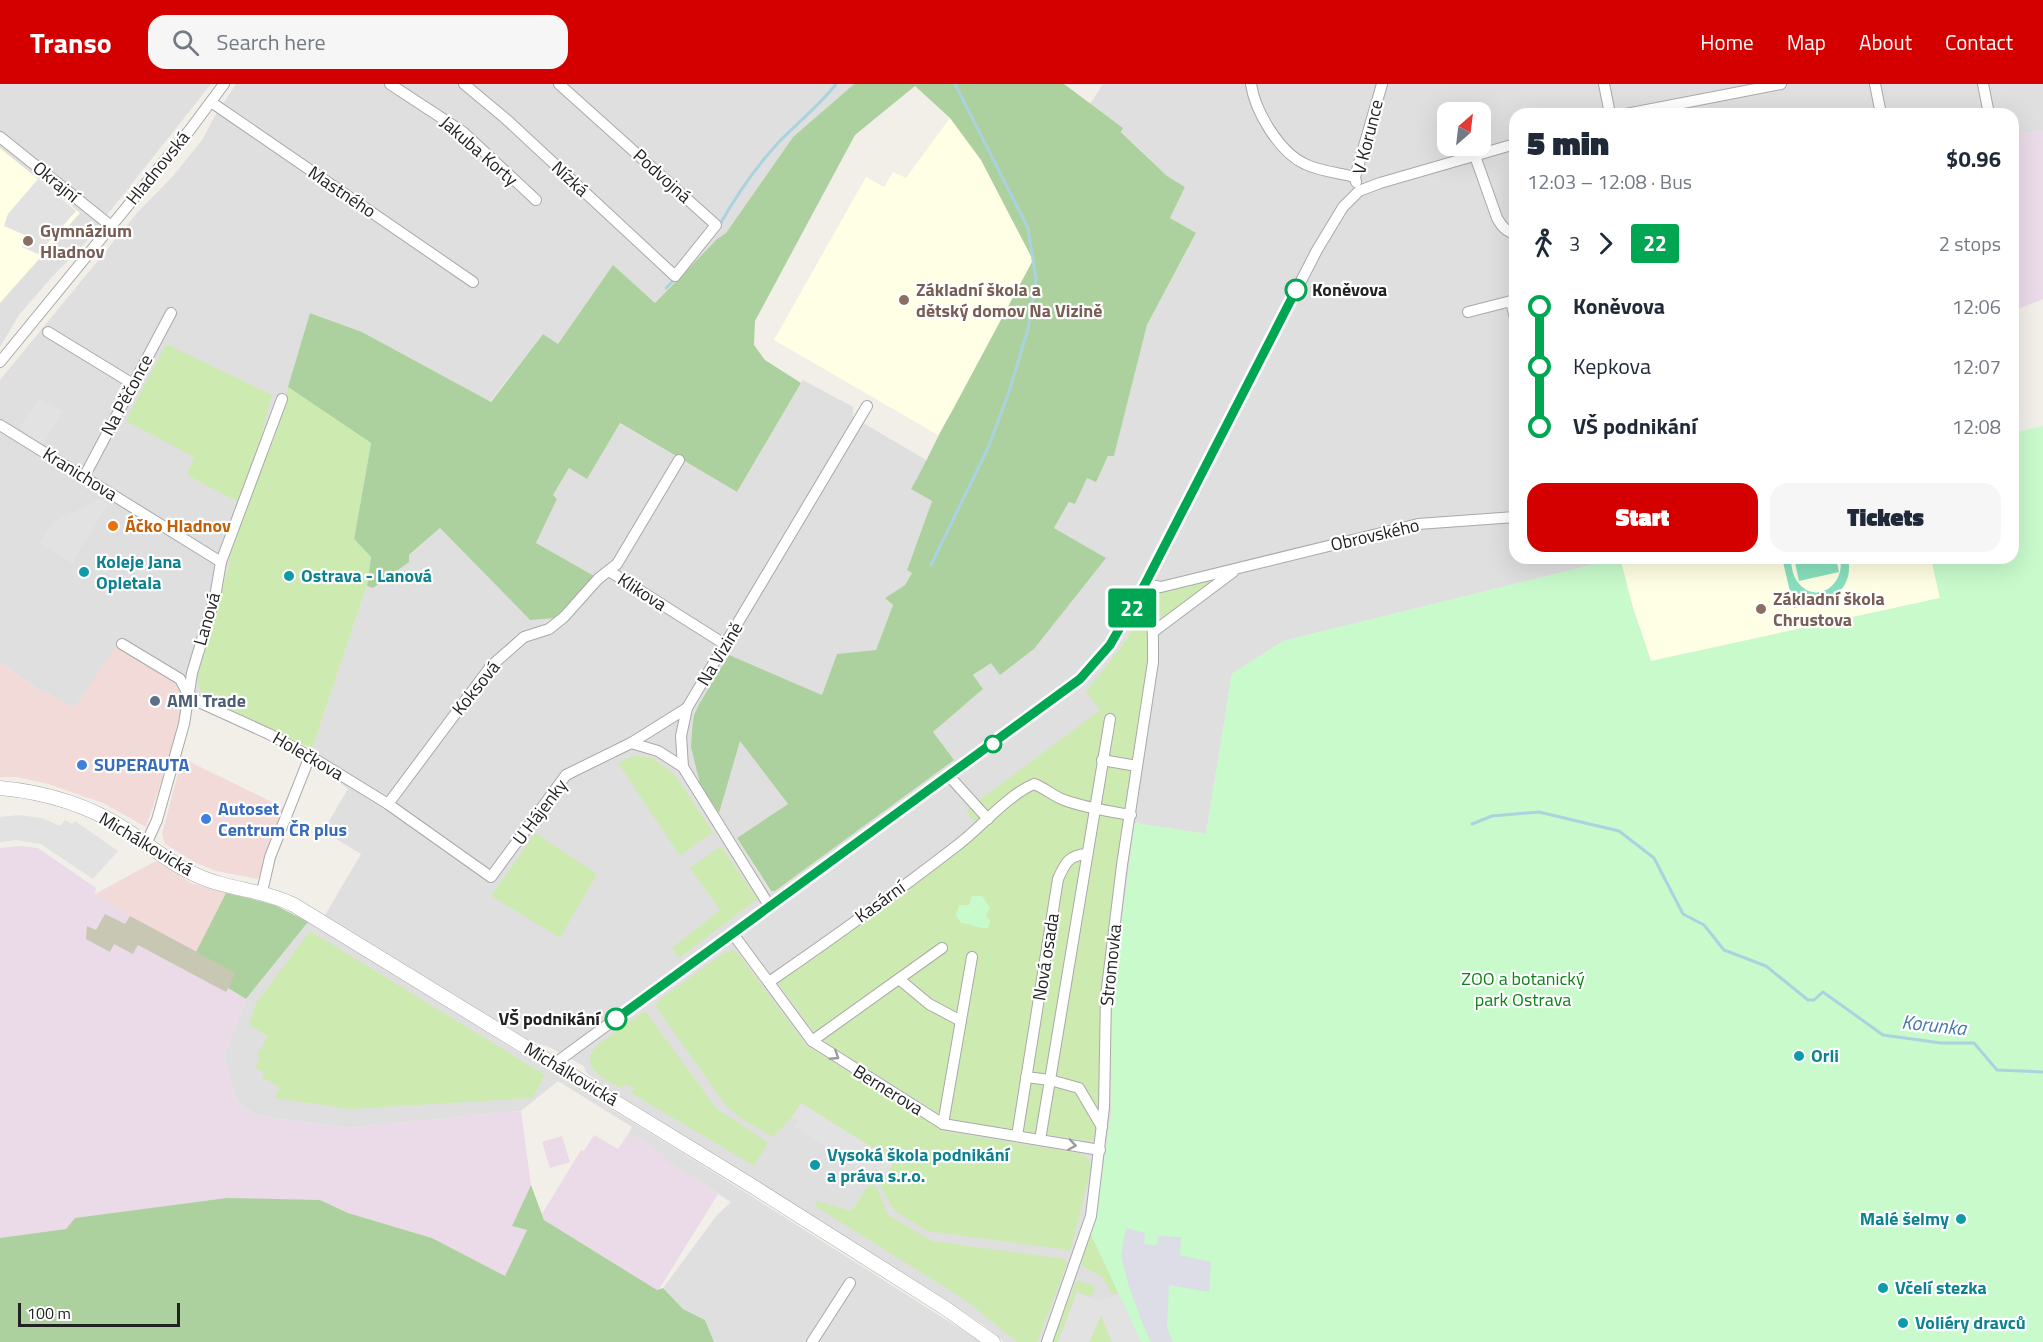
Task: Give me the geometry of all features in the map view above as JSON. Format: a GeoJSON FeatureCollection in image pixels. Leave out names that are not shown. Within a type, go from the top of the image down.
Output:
{"type":"FeatureCollection","features":[{"type":"Feature","properties":{"kind":"street","name":"Hladnovská"},"geometry":{"type":"LineString","coordinates":[[0,362],[224,84]]}},
{"type":"Feature","properties":{"kind":"street","name":"Jakuba Korty"},"geometry":{"type":"LineString","coordinates":[[390,84],[463,132],[536,200]]}},
{"type":"Feature","properties":{"kind":"street","name":"Nízká"},"geometry":{"type":"LineString","coordinates":[[464,84],[506,119],[675,276]]}},
{"type":"Feature","properties":{"kind":"street","name":"Podvojná"},"geometry":{"type":"LineString","coordinates":[[559,84],[716,225],[675,276]]}},
{"type":"Feature","properties":{"kind":"street"},"geometry":{"type":"LineString","coordinates":[[1251,84],[1263,121],[1282,146],[1304,164],[1355,177]]}},
{"type":"Feature","properties":{"kind":"street","name":"V Korunce"},"geometry":{"type":"LineString","coordinates":[[1359,191],[1355,177],[1382,84]]}},
{"type":"Feature","properties":{"kind":"street"},"geometry":{"type":"LineString","coordinates":[[1604,84],[1609,108]]}},
{"type":"Feature","properties":{"kind":"street"},"geometry":{"type":"LineString","coordinates":[[1653,108],[1754,86],[1781,84]]}},
{"type":"Feature","properties":{"kind":"street"},"geometry":{"type":"LineString","coordinates":[[1875,84],[1880,108]]}},
{"type":"Feature","properties":{"kind":"street"},"geometry":{"type":"LineString","coordinates":[[1983,84],[1988,108]]}},
{"type":"Feature","properties":{"kind":"street","name":"Mastného"},"geometry":{"type":"LineString","coordinates":[[211,102],[473,282]]}},
{"type":"Feature","properties":{"kind":"street","name":"Okrajní"},"geometry":{"type":"LineString","coordinates":[[0,137],[111,226]]}},
{"type":"Feature","properties":{"kind":"street"},"geometry":{"type":"LineString","coordinates":[[1491,151],[1509,146]]}},
{"type":"Feature","properties":{"kind":"street"},"geometry":{"type":"LineString","coordinates":[[554,1064],[1080,679],[1110,645],[1145,584],[1317,250],[1343,207],[1359,191],[1475,156],[1497,218],[1501,226],[1509,232]]}},
{"type":"Feature","properties":{"kind":"street"},"geometry":{"type":"LineString","coordinates":[[1468,312],[1509,302]]}},
{"type":"Feature","properties":{"kind":"street","name":"Na Pěčonce"},"geometry":{"type":"LineString","coordinates":[[84,477],[171,313]]}},
{"type":"Feature","properties":{"kind":"street"},"geometry":{"type":"LineString","coordinates":[[48,332],[133,384]]}},
{"type":"Feature","properties":{"kind":"street","name":"Lanová"},"geometry":{"type":"LineString","coordinates":[[146,844],[157,820],[184,724],[192,673],[215,597],[221,562],[282,399]]}},
{"type":"Feature","properties":{"kind":"street","name":"Na Vizině"},"geometry":{"type":"LineString","coordinates":[[770,907],[683,767],[681,736],[687,708],[867,406]]}},
{"type":"Feature","properties":{"kind":"street","name":"Kranichova"},"geometry":{"type":"LineString","coordinates":[[0,425],[221,562]]}},
{"type":"Feature","properties":{"kind":"street","name":"Klikova"},"geometry":{"type":"LineString","coordinates":[[679,460],[617,564],[609,571],[726,645]]}},
{"type":"Feature","properties":{"kind":"street","name":"Obrovského"},"geometry":{"type":"LineString","coordinates":[[1145,584],[1161,587],[1418,524],[1509,517]]}},
{"type":"Feature","properties":{"kind":"street","name":"Obrovského"},"geometry":{"type":"LineString","coordinates":[[1153,632],[1238,568]]}},
{"type":"Feature","properties":{"kind":"street","name":"Koksová"},"geometry":{"type":"LineString","coordinates":[[388,804],[491,666],[524,637],[549,629],[557,623],[609,571]]}},
{"type":"Feature","properties":{"kind":"street","name":"Stromovka"},"geometry":{"type":"LineString","coordinates":[[1047,1342],[1091,1216],[1100,1150],[1106,996],[1122,865],[1149,691],[1153,632],[1151,602],[1145,584]]}},
{"type":"Feature","properties":{"kind":"street","name":"Holečkova"},"geometry":{"type":"LineString","coordinates":[[122,644],[180,679],[188,694],[201,703],[269,734],[310,756],[388,804],[491,877]]}},
{"type":"Feature","properties":{"kind":"street","name":"U Hájenky"},"geometry":{"type":"LineString","coordinates":[[491,877],[566,775],[631,743],[687,708]]}},
{"type":"Feature","properties":{"kind":"street","name":"Nová osada"},"geometry":{"type":"LineString","coordinates":[[1040,1140],[1110,719]]}},
{"type":"Feature","properties":{"kind":"street"},"geometry":{"type":"LineString","coordinates":[[631,743],[658,751],[683,767]]}},
{"type":"Feature","properties":{"kind":"street"},"geometry":{"type":"LineString","coordinates":[[262,892],[270,857],[310,756]]}},
{"type":"Feature","properties":{"kind":"street"},"geometry":{"type":"LineString","coordinates":[[1102,760],[1137,766]]}},
{"type":"Feature","properties":{"kind":"street"},"geometry":{"type":"LineString","coordinates":[[949,776],[988,819]]}},
{"type":"Feature","properties":{"kind":"street","name":"Kasární"},"geometry":{"type":"LineString","coordinates":[[769,982],[935,862],[978,829],[1005,804],[1034,784],[1061,799],[1095,809]]}},
{"type":"Feature","properties":{"kind":"street","name":"Michálkovická"},"geometry":{"type":"LineString","coordinates":[[0,788],[33,792],[69,803],[116,823],[194,875],[217,883],[262,892],[294,905],[874,1263],[993,1342]]}},
{"type":"Feature","properties":{"kind":"street"},"geometry":{"type":"LineString","coordinates":[[1095,809],[1131,815]]}},
{"type":"Feature","properties":{"kind":"street","name":"Nová osada"},"geometry":{"type":"LineString","coordinates":[[1017,1136],[1058,879],[1064,865],[1076,855],[1087,854]]}},
{"type":"Feature","properties":{"kind":"street","name":"Bernerova"},"geometry":{"type":"LineString","coordinates":[[733,934],[812,1041],[944,1124],[1100,1150]]}},
{"type":"Feature","properties":{"kind":"street"},"geometry":{"type":"LineString","coordinates":[[812,1041],[942,948]]}},
{"type":"Feature","properties":{"kind":"street"},"geometry":{"type":"LineString","coordinates":[[944,1124],[972,957]]}},
{"type":"Feature","properties":{"kind":"street"},"geometry":{"type":"LineString","coordinates":[[899,979],[928,1004],[961,1021]]}},
{"type":"Feature","properties":{"kind":"street"},"geometry":{"type":"LineString","coordinates":[[1026,1077],[1050,1080],[1079,1088],[1102,1127]]}},
{"type":"Feature","properties":{"kind":"street"},"geometry":{"type":"LineString","coordinates":[[812,1342],[850,1283]]}},
{"type":"Feature","properties":{"kind":"shaded area"},"geometry":{"type":"Polygon","coordinates":[[[0,84],[211,84],[84,244],[19,315],[0,347],[0,84]]]}},
{"type":"Feature","properties":{"kind":"shaded area"},"geometry":{"type":"Polygon","coordinates":[[[236,84],[854,84],[793,137],[726,233],[717,239],[655,303],[613,266],[558,344],[543,334],[490,402],[362,332],[310,313],[277,431],[230,548],[229,565],[196,677],[203,698],[199,710],[183,697],[177,685],[117,645],[75,708],[37,688],[0,663],[0,380],[137,213],[173,176],[202,140],[236,84]]]}},
{"type":"Feature","properties":{"kind":"shaded area"},"geometry":{"type":"Polygon","coordinates":[[[1103,84],[2043,84],[2043,131],[2019,133],[2019,108],[1509,108],[1509,564],[1596,564],[1283,641],[1232,674],[1206,834],[1135,823],[1111,1000],[1111,1115],[1096,1214],[1090,1232],[1141,1342],[1004,1342],[985,1326],[914,1280],[598,1082],[586,1072],[584,1066],[549,1047],[530,1041],[325,915],[361,854],[323,831],[348,789],[317,764],[319,751],[312,749],[367,586],[373,588],[440,528],[530,620],[536,543],[557,499],[553,495],[569,468],[587,479],[619,423],[737,492],[803,380],[853,407],[853,417],[928,461],[912,489],[932,501],[907,570],[912,573],[905,585],[885,598],[893,605],[876,650],[822,695],[729,656],[699,704],[694,715],[740,741],[788,804],[737,838],[770,891],[775,891],[953,760],[933,732],[982,690],[973,676],[991,662],[1000,675],[1034,649],[1105,558],[1054,528],[1070,501],[1075,504],[1087,477],[1096,481],[1109,455],[1114,456],[1147,325],[1196,234],[1170,218],[1185,187],[1167,176],[1121,131],[1123,128],[1090,104],[1103,84]]]}},
{"type":"Feature","properties":{"kind":"shaded area","name":"Základní škola a dětský domov Na Vizině"},"geometry":{"type":"Polygon","coordinates":[[[950,118],[981,160],[1033,260],[938,435],[774,340],[866,177],[884,187],[893,172],[906,178],[950,118]]]}},
{"type":"Feature","properties":{"kind":"shaded area"},"geometry":{"type":"Polygon","coordinates":[[[2043,131],[2043,299],[2019,309],[2019,133],[2043,131]]]}},
{"type":"Feature","properties":{"kind":"shaded area","name":"Gymnázium Hladnov"},"geometry":{"type":"Polygon","coordinates":[[[0,148],[80,213],[0,303],[0,148]]]}},
{"type":"Feature","properties":{"kind":"shaded area"},"geometry":{"type":"Polygon","coordinates":[[[38,179],[76,211],[38,254],[22,247],[27,236],[4,226],[8,214],[38,179]]]}},
{"type":"Feature","properties":{"kind":"shaded area"},"geometry":{"type":"Polygon","coordinates":[[[39,399],[63,411],[43,444],[19,428],[39,399]]]}},
{"type":"Feature","properties":{"kind":"shaded area"},"geometry":{"type":"Polygon","coordinates":[[[101,499],[108,504],[72,563],[39,543],[53,522],[101,499]]]}},
{"type":"Feature","properties":{"kind":"shaded area","name":"Základní škola Chrustova"},"geometry":{"type":"Polygon","coordinates":[[[1622,564],[1932,564],[1940,598],[1651,661],[1633,608],[1622,564]]]}},
{"type":"Feature","properties":{"kind":"shaded area"},"geometry":{"type":"Polygon","coordinates":[[[117,644],[164,673],[177,685],[183,697],[178,732],[146,827],[103,803],[48,784],[16,777],[0,777],[0,663],[37,688],[75,708],[117,644]]]}},
{"type":"Feature","properties":{"kind":"shaded area"},"geometry":{"type":"Polygon","coordinates":[[[182,758],[284,808],[258,879],[216,871],[196,863],[165,844],[162,834],[182,758]]]}},
{"type":"Feature","properties":{"kind":"shaded area"},"geometry":{"type":"Polygon","coordinates":[[[19,815],[42,818],[60,826],[65,820],[72,824],[75,821],[118,851],[93,879],[41,844],[16,840],[0,842],[0,817],[19,815]]]}},
{"type":"Feature","properties":{"kind":"shaded area"},"geometry":{"type":"Polygon","coordinates":[[[19,846],[38,848],[96,888],[95,894],[143,924],[236,973],[228,988],[246,999],[224,1056],[236,1098],[241,1106],[260,1116],[347,1128],[521,1111],[531,1185],[512,1226],[527,1230],[513,1267],[505,1277],[432,1238],[348,1213],[320,1200],[0,1238],[0,848],[19,846]]]}},
{"type":"Feature","properties":{"kind":"shaded area"},"geometry":{"type":"Polygon","coordinates":[[[156,861],[191,883],[226,893],[196,952],[143,924],[95,894],[156,861]]]}},
{"type":"Feature","properties":{"kind":"shaded area"},"geometry":{"type":"Polygon","coordinates":[[[105,914],[125,924],[130,916],[236,973],[226,992],[138,945],[133,954],[114,944],[110,952],[86,939],[87,926],[96,930],[105,914]]]}},
{"type":"Feature","properties":{"kind":"shaded area"},"geometry":{"type":"Polygon","coordinates":[[[308,922],[710,1170],[981,1342],[714,1342],[705,1320],[683,1309],[663,1288],[717,1215],[731,1202],[662,1158],[664,1155],[629,1133],[632,1127],[558,1081],[521,1111],[347,1128],[260,1116],[241,1106],[236,1098],[224,1056],[246,999],[308,922]]]}},
{"type":"Feature","properties":{"kind":"shaded area"},"geometry":{"type":"Polygon","coordinates":[[[801,1103],[894,1161],[886,1175],[874,1167],[870,1174],[794,1127],[798,1121],[792,1117],[801,1103]]]}},
{"type":"Feature","properties":{"kind":"shaded area"},"geometry":{"type":"Polygon","coordinates":[[[629,1133],[718,1194],[658,1291],[544,1220],[542,1214],[581,1150],[584,1151],[594,1135],[618,1149],[629,1133]]]}},
{"type":"Feature","properties":{"kind":"shaded area"},"geometry":{"type":"Polygon","coordinates":[[[562,1136],[570,1162],[550,1168],[542,1142],[562,1136]]]}},
{"type":"Feature","properties":{"kind":"shaded area"},"geometry":{"type":"Polygon","coordinates":[[[1126,1228],[1145,1233],[1144,1244],[1157,1245],[1158,1236],[1181,1237],[1180,1255],[1211,1262],[1209,1292],[1169,1285],[1167,1328],[1173,1342],[1151,1342],[1141,1320],[1128,1284],[1121,1255],[1126,1228]]]}},
{"type":"Feature","properties":{"kind":"shaded area"},"geometry":{"type":"Polygon","coordinates":[[[1077,1292],[1097,1301],[1119,1294],[1141,1342],[1112,1342],[1101,1315],[1089,1342],[1058,1342],[1077,1292]]]}},
{"type":"Feature","properties":{"kind":"green space"},"geometry":{"type":"Polygon","coordinates":[[[854,84],[1064,84],[1123,128],[1121,132],[1167,176],[1185,187],[1170,218],[1196,233],[1147,325],[1114,456],[1108,456],[1096,482],[1087,478],[1075,504],[1069,502],[1054,528],[1106,558],[1034,649],[1000,675],[991,663],[973,675],[983,689],[933,732],[954,760],[775,891],[771,891],[737,838],[788,804],[740,741],[719,813],[700,784],[691,747],[694,715],[729,655],[822,695],[837,654],[876,650],[893,605],[885,598],[905,585],[912,573],[907,570],[932,501],[911,489],[1033,260],[981,160],[950,118],[915,86],[855,135],[755,321],[754,345],[765,360],[801,383],[737,492],[620,423],[587,479],[569,468],[553,495],[557,499],[536,543],[594,576],[556,618],[530,620],[440,528],[409,555],[409,562],[373,588],[367,586],[371,557],[354,539],[371,443],[288,387],[310,313],[362,332],[491,402],[543,334],[558,344],[613,265],[655,303],[717,239],[726,233],[793,137],[854,84]]]}},
{"type":"Feature","properties":{"kind":"green space"},"geometry":{"type":"Polygon","coordinates":[[[166,344],[272,395],[259,445],[238,502],[187,475],[194,457],[126,421],[166,344]]]}},
{"type":"Feature","properties":{"kind":"green space"},"geometry":{"type":"Polygon","coordinates":[[[288,387],[371,443],[354,539],[371,557],[367,586],[312,749],[203,698],[196,678],[229,565],[230,548],[277,431],[288,387]]]}},
{"type":"Feature","properties":{"kind":"green space","name":"ZOO a botanický park Ostrava"},"geometry":{"type":"Polygon","coordinates":[[[2043,426],[2043,1342],[1141,1342],[1090,1232],[1096,1214],[1111,1115],[1111,1000],[1135,823],[1206,834],[1232,674],[1283,641],[1596,564],[1622,564],[1633,608],[1651,661],[1940,598],[1932,564],[2019,564],[2019,432],[2043,426]]]}},
{"type":"Feature","properties":{"kind":"green space"},"geometry":{"type":"Polygon","coordinates":[[[1783,564],[1791,564],[1795,579],[1804,588],[1812,592],[1820,592],[1834,584],[1841,564],[1849,564],[1847,579],[1837,594],[1819,600],[1799,595],[1802,606],[1794,608],[1783,564]]]}},
{"type":"Feature","properties":{"kind":"green space"},"geometry":{"type":"Polygon","coordinates":[[[1795,564],[1837,564],[1839,572],[1799,581],[1795,564]]]}},
{"type":"Feature","properties":{"kind":"green space"},"geometry":{"type":"Polygon","coordinates":[[[1215,579],[1163,619],[1159,617],[1158,597],[1164,589],[1215,579]]]}},
{"type":"Feature","properties":{"kind":"green space"},"geometry":{"type":"Polygon","coordinates":[[[1147,606],[1150,644],[1094,1139],[1089,1141],[949,1120],[832,1047],[813,1031],[780,986],[780,979],[980,830],[966,810],[1100,710],[1086,692],[1125,642],[1143,609],[1147,606]]]}},
{"type":"Feature","properties":{"kind":"green space"},"geometry":{"type":"Polygon","coordinates":[[[635,755],[653,758],[675,775],[713,832],[680,856],[618,763],[635,755]]]}},
{"type":"Feature","properties":{"kind":"green space"},"geometry":{"type":"Polygon","coordinates":[[[535,833],[597,874],[560,938],[491,896],[535,833]]]}},
{"type":"Feature","properties":{"kind":"green space"},"geometry":{"type":"Polygon","coordinates":[[[721,846],[757,899],[679,958],[672,948],[720,910],[690,868],[721,846]]]}},
{"type":"Feature","properties":{"kind":"green space"},"geometry":{"type":"Polygon","coordinates":[[[226,893],[275,905],[308,922],[246,999],[228,988],[235,973],[196,952],[226,893]]]}},
{"type":"Feature","properties":{"kind":"green space"},"geometry":{"type":"Polygon","coordinates":[[[972,896],[982,896],[990,907],[986,916],[990,921],[988,928],[961,923],[956,915],[959,905],[969,905],[972,896]]]}},
{"type":"Feature","properties":{"kind":"green space"},"geometry":{"type":"Polygon","coordinates":[[[310,931],[545,1075],[533,1098],[350,1109],[274,1098],[280,1088],[262,1077],[264,1073],[255,1067],[260,1058],[257,1055],[268,1036],[249,1025],[256,1003],[310,931]]]}},
{"type":"Feature","properties":{"kind":"green space"},"geometry":{"type":"Polygon","coordinates":[[[733,950],[738,953],[806,1045],[943,1131],[1083,1154],[1089,1160],[1091,1168],[1071,1249],[927,1231],[895,1211],[880,1186],[894,1161],[800,1104],[792,1117],[773,1137],[745,1121],[727,1107],[656,1007],[659,1000],[724,953],[733,950]]]}},
{"type":"Feature","properties":{"kind":"green space"},"geometry":{"type":"Polygon","coordinates":[[[645,1011],[717,1109],[766,1141],[767,1145],[754,1166],[631,1093],[634,1088],[626,1084],[622,1088],[596,1072],[590,1060],[596,1046],[645,1011]]]}},
{"type":"Feature","properties":{"kind":"green space"},"geometry":{"type":"Polygon","coordinates":[[[870,1182],[878,1190],[888,1215],[932,1241],[1065,1259],[1067,1264],[1037,1342],[1017,1342],[968,1302],[815,1206],[817,1201],[852,1211],[870,1182]]]}},
{"type":"Feature","properties":{"kind":"green space"},"geometry":{"type":"Polygon","coordinates":[[[531,1185],[544,1220],[657,1290],[663,1288],[683,1309],[705,1320],[714,1342],[0,1342],[0,1238],[66,1229],[75,1218],[227,1198],[320,1200],[348,1213],[432,1238],[505,1276],[527,1230],[512,1226],[531,1185]]]}},
{"type":"Feature","properties":{"kind":"green space"},"geometry":{"type":"Polygon","coordinates":[[[1090,1232],[1119,1294],[1112,1294],[1102,1277],[1082,1266],[1090,1232]]]}},
{"type":"Feature","properties":{"kind":"green space"},"geometry":{"type":"Polygon","coordinates":[[[1076,1282],[1093,1285],[1095,1290],[1090,1297],[1077,1292],[1058,1342],[1052,1342],[1076,1282]]]}},
{"type":"Feature","properties":{"kind":"green space"},"geometry":{"type":"Polygon","coordinates":[[[1101,1315],[1112,1342],[1089,1342],[1101,1315]]]}},
{"type":"Feature","properties":{"kind":"waterway"},"geometry":{"type":"LineString","coordinates":[[719,226],[761,162],[836,84]]}},
{"type":"Feature","properties":{"kind":"waterway"},"geometry":{"type":"LineString","coordinates":[[931,565],[988,448],[1009,392],[1028,329],[1036,279],[1028,228],[955,84]]}},
{"type":"Feature","properties":{"kind":"waterway"},"geometry":{"type":"LineString","coordinates":[[666,288],[675,279]]}},
{"type":"Feature","properties":{"kind":"waterway","name":"Korunka"},"geometry":{"type":"LineString","coordinates":[[1472,824],[1492,816],[1539,812],[1619,831],[1654,858],[1683,914],[1704,925],[1724,950],[1766,966],[1808,1000],[1814,1000],[1823,992],[1883,1035],[1941,1043],[1974,1043],[1997,1070],[2043,1072]]}},
{"type":"Feature","properties":{"kind":"bus line","name":"22"},"geometry":{"type":"LineString","coordinates":[[616,1019],[1080,679],[1110,645],[1145,584],[1296,290]]}},
{"type":"Feature","properties":{"kind":"place","name":"Gymnázium Hladnov"},"geometry":{"type":"Point","coordinates":[28,241]}},
{"type":"Feature","properties":{"kind":"place","name":"Koněvova"},"geometry":{"type":"Point","coordinates":[1296,290]}},
{"type":"Feature","properties":{"kind":"place","name":"Základní škola a dětský domov Na Vizině"},"geometry":{"type":"Point","coordinates":[904,300]}},
{"type":"Feature","properties":{"kind":"place","name":"Áčko Hladnov"},"geometry":{"type":"Point","coordinates":[113,526]}},
{"type":"Feature","properties":{"kind":"place","name":"Koleje Jana Opletala"},"geometry":{"type":"Point","coordinates":[84,572]}},
{"type":"Feature","properties":{"kind":"place","name":"Ostrava - Lanová"},"geometry":{"type":"Point","coordinates":[289,576]}},
{"type":"Feature","properties":{"kind":"place","name":"Základní škola Chrustova"},"geometry":{"type":"Point","coordinates":[1761,609]}},
{"type":"Feature","properties":{"kind":"place","name":"AMI Trade"},"geometry":{"type":"Point","coordinates":[155,701]}},
{"type":"Feature","properties":{"kind":"place","name":"SUPERAUTA"},"geometry":{"type":"Point","coordinates":[82,765]}},
{"type":"Feature","properties":{"kind":"place","name":"Autoset Centrum ČR plus"},"geometry":{"type":"Point","coordinates":[206,819]}},
{"type":"Feature","properties":{"kind":"place","name":"VŠ podnikání"},"geometry":{"type":"Point","coordinates":[616,1019]}},
{"type":"Feature","properties":{"kind":"place","name":"Orli"},"geometry":{"type":"Point","coordinates":[1799,1056]}},
{"type":"Feature","properties":{"kind":"place","name":"Vysoká škola podnikání a práva s.r.o."},"geometry":{"type":"Point","coordinates":[815,1165]}},
{"type":"Feature","properties":{"kind":"place","name":"Malé šelmy"},"geometry":{"type":"Point","coordinates":[1961,1219]}},
{"type":"Feature","properties":{"kind":"place","name":"Včelí stezka"},"geometry":{"type":"Point","coordinates":[1883,1288]}},
{"type":"Feature","properties":{"kind":"place","name":"Voliéry dravců"},"geometry":{"type":"Point","coordinates":[1903,1323]}}]}
